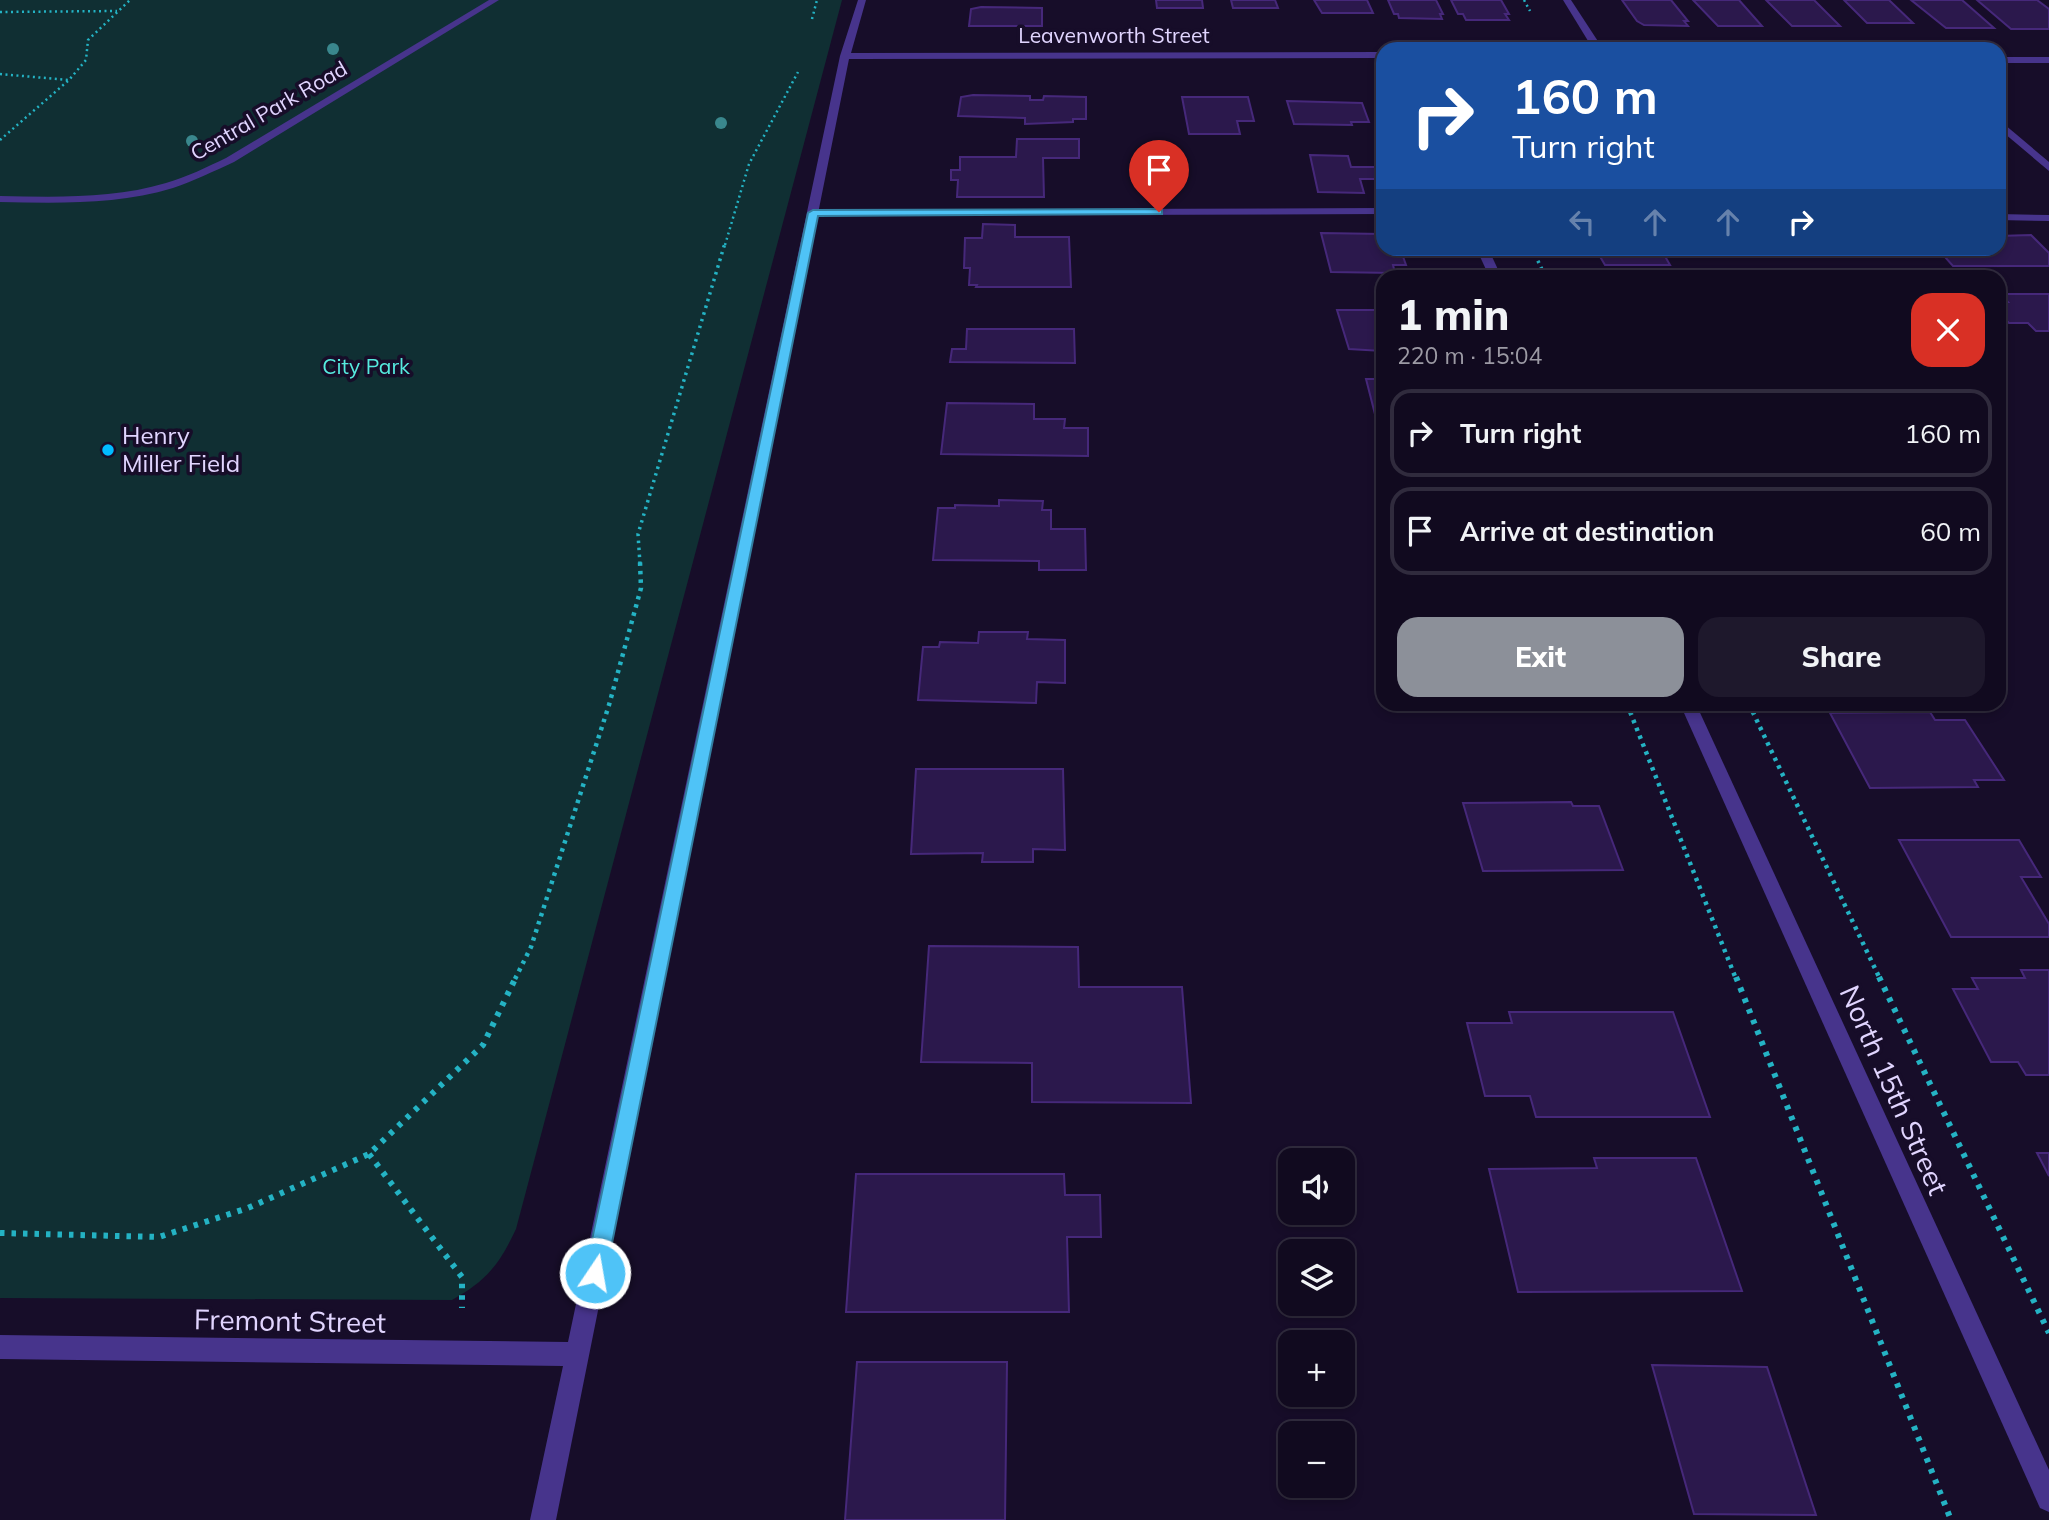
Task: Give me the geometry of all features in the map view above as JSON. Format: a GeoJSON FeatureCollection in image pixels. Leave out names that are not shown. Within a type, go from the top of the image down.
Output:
{"type":"FeatureCollection","features":[{"type":"Feature","properties":{"kind":"street","name":"Central Park Road"},"geometry":{"type":"LineString","coordinates":[[0,199],[89,200],[139,192],[189,178],[230,160],[495,0]]}},
{"type":"Feature","properties":{"kind":"street"},"geometry":{"type":"LineString","coordinates":[[543,1520],[845,55],[862,0]]}},
{"type":"Feature","properties":{"kind":"street"},"geometry":{"type":"LineString","coordinates":[[1567,0],[1594,42]]}},
{"type":"Feature","properties":{"kind":"street","name":"Leavenworth Street"},"geometry":{"type":"LineString","coordinates":[[845,55],[1376,55]]}},
{"type":"Feature","properties":{"kind":"street"},"geometry":{"type":"LineString","coordinates":[[2006,60],[2049,60]]}},
{"type":"Feature","properties":{"kind":"street"},"geometry":{"type":"LineString","coordinates":[[2006,129],[2049,168]]}},
{"type":"Feature","properties":{"kind":"street"},"geometry":{"type":"LineString","coordinates":[[813,213],[1376,211]]}},
{"type":"Feature","properties":{"kind":"street"},"geometry":{"type":"LineString","coordinates":[[2006,217],[2049,218]]}},
{"type":"Feature","properties":{"kind":"street","name":"North 15th Street"},"geometry":{"type":"LineString","coordinates":[[1691,711],[2049,1499]]}},
{"type":"Feature","properties":{"kind":"street","name":"Fremont Street"},"geometry":{"type":"LineString","coordinates":[[0,1347],[579,1354]]}},
{"type":"Feature","properties":{"kind":"path"},"geometry":{"type":"LineString","coordinates":[[0,140],[69,80],[86,60],[88,40],[130,0]]}},
{"type":"Feature","properties":{"kind":"path"},"geometry":{"type":"LineString","coordinates":[[811,23],[817,0]]}},
{"type":"Feature","properties":{"kind":"path"},"geometry":{"type":"LineString","coordinates":[[0,12],[118,11]]}},
{"type":"Feature","properties":{"kind":"path"},"geometry":{"type":"LineString","coordinates":[[0,1233],[159,1237],[247,1208],[369,1154],[483,1045],[531,947],[623,653],[641,588],[638,534],[748,164],[799,71]]}},
{"type":"Feature","properties":{"kind":"path"},"geometry":{"type":"LineString","coordinates":[[0,75],[69,80]]}},
{"type":"Feature","properties":{"kind":"path"},"geometry":{"type":"LineString","coordinates":[[1630,711],[1951,1520]]}},
{"type":"Feature","properties":{"kind":"path"},"geometry":{"type":"LineString","coordinates":[[1752,711],[2049,1333]]}},
{"type":"Feature","properties":{"kind":"path"},"geometry":{"type":"LineString","coordinates":[[369,1154],[462,1277],[463,1353]]}},
{"type":"Feature","properties":{"kind":"green space","name":"City Park"},"geometry":{"type":"Polygon","coordinates":[[[0,0],[842,0],[516,1229],[504,1253],[483,1279],[452,1300],[0,1298],[0,0]]]}},
{"type":"Feature","properties":{"kind":"building"},"geometry":{"type":"Polygon","coordinates":[[[1156,0],[1202,0],[1203,8],[1157,8],[1156,0]]]}},
{"type":"Feature","properties":{"kind":"building"},"geometry":{"type":"Polygon","coordinates":[[[1231,0],[1275,0],[1278,8],[1233,8],[1231,0]]]}},
{"type":"Feature","properties":{"kind":"building"},"geometry":{"type":"Polygon","coordinates":[[[1314,0],[1367,0],[1373,13],[1322,13],[1314,0]]]}},
{"type":"Feature","properties":{"kind":"building"},"geometry":{"type":"Polygon","coordinates":[[[1388,0],[1436,0],[1443,14],[1440,14],[1442,19],[1399,18],[1398,14],[1394,14],[1388,0]]]}},
{"type":"Feature","properties":{"kind":"building"},"geometry":{"type":"Polygon","coordinates":[[[1451,0],[1501,0],[1509,14],[1505,14],[1509,20],[1466,20],[1463,14],[1458,14],[1451,0]]]}},
{"type":"Feature","properties":{"kind":"building"},"geometry":{"type":"Polygon","coordinates":[[[1622,0],[1671,0],[1688,21],[1684,21],[1688,26],[1644,25],[1637,21],[1622,0]]]}},
{"type":"Feature","properties":{"kind":"building"},"geometry":{"type":"Polygon","coordinates":[[[1693,0],[1739,0],[1762,26],[1718,26],[1693,0]]]}},
{"type":"Feature","properties":{"kind":"building"},"geometry":{"type":"Polygon","coordinates":[[[1766,0],[1814,0],[1840,26],[1792,26],[1766,0]]]}},
{"type":"Feature","properties":{"kind":"building"},"geometry":{"type":"Polygon","coordinates":[[[1844,0],[1889,0],[1913,23],[1867,23],[1844,0]]]}},
{"type":"Feature","properties":{"kind":"building"},"geometry":{"type":"Polygon","coordinates":[[[1911,0],[1962,0],[1994,28],[1946,28],[1911,0]]]}},
{"type":"Feature","properties":{"kind":"building"},"geometry":{"type":"Polygon","coordinates":[[[1977,0],[2037,0],[2049,9],[2049,29],[2011,29],[1977,0]]]}},
{"type":"Feature","properties":{"kind":"building"},"geometry":{"type":"Polygon","coordinates":[[[1042,8],[1042,26],[969,26],[971,9],[1042,8]]]}},
{"type":"Feature","properties":{"kind":"building"},"geometry":{"type":"Polygon","coordinates":[[[1030,96],[1030,100],[1043,100],[1044,96],[1086,97],[1086,119],[1025,124],[1025,118],[958,116],[961,97],[1030,96]]]}},
{"type":"Feature","properties":{"kind":"building"},"geometry":{"type":"Polygon","coordinates":[[[1182,97],[1248,97],[1254,121],[1237,121],[1240,134],[1189,134],[1182,97]]]}},
{"type":"Feature","properties":{"kind":"building"},"geometry":{"type":"Polygon","coordinates":[[[1287,101],[1362,103],[1369,122],[1351,122],[1352,125],[1294,124],[1287,101]]]}},
{"type":"Feature","properties":{"kind":"building"},"geometry":{"type":"Polygon","coordinates":[[[1017,139],[1079,139],[1079,158],[1043,158],[1044,197],[957,197],[958,180],[951,180],[951,170],[960,170],[960,157],[1016,157],[1017,139]]]}},
{"type":"Feature","properties":{"kind":"building"},"geometry":{"type":"Polygon","coordinates":[[[1310,155],[1348,156],[1351,167],[1376,167],[1376,179],[1360,179],[1364,193],[1318,192],[1310,155]]]}},
{"type":"Feature","properties":{"kind":"building"},"geometry":{"type":"Polygon","coordinates":[[[983,224],[1015,225],[1015,237],[1069,237],[1071,287],[969,285],[970,268],[964,268],[965,238],[982,238],[983,224]]]}},
{"type":"Feature","properties":{"kind":"building"},"geometry":{"type":"Polygon","coordinates":[[[1321,233],[1376,234],[1376,256],[1403,256],[1406,265],[1393,265],[1394,270],[1376,270],[1376,273],[1331,272],[1321,233]]]}},
{"type":"Feature","properties":{"kind":"building"},"geometry":{"type":"Polygon","coordinates":[[[2031,235],[2049,253],[2049,266],[1953,266],[1944,256],[2006,256],[2006,236],[2031,235]]]}},
{"type":"Feature","properties":{"kind":"building"},"geometry":{"type":"Polygon","coordinates":[[[1600,256],[1665,256],[1670,265],[1605,265],[1600,256]]]}},
{"type":"Feature","properties":{"kind":"building"},"geometry":{"type":"Polygon","coordinates":[[[2006,294],[2049,294],[2049,331],[2036,331],[2028,323],[2009,323],[2006,320],[2006,294]]]}},
{"type":"Feature","properties":{"kind":"building"},"geometry":{"type":"Polygon","coordinates":[[[1337,310],[1376,310],[1376,351],[1349,349],[1337,310]]]}},
{"type":"Feature","properties":{"kind":"building"},"geometry":{"type":"Polygon","coordinates":[[[967,329],[1074,329],[1075,363],[950,362],[952,349],[966,349],[967,329]]]}},
{"type":"Feature","properties":{"kind":"building"},"geometry":{"type":"Polygon","coordinates":[[[1366,379],[1376,379],[1376,418],[1366,379]]]}},
{"type":"Feature","properties":{"kind":"building"},"geometry":{"type":"Polygon","coordinates":[[[947,403],[1034,404],[1034,419],[1065,419],[1064,428],[1088,428],[1088,456],[941,454],[947,403]]]}},
{"type":"Feature","properties":{"kind":"building"},"geometry":{"type":"Polygon","coordinates":[[[999,500],[1043,501],[1042,510],[1051,510],[1051,529],[1085,529],[1086,570],[1039,570],[1039,561],[933,560],[938,508],[955,508],[955,505],[999,506],[999,500]]]}},
{"type":"Feature","properties":{"kind":"building"},"geometry":{"type":"Polygon","coordinates":[[[979,632],[1028,632],[1027,639],[1065,640],[1065,683],[1037,682],[1036,703],[918,700],[923,647],[939,647],[940,642],[978,643],[979,632]]]}},
{"type":"Feature","properties":{"kind":"building"},"geometry":{"type":"Polygon","coordinates":[[[1930,712],[1935,720],[1965,720],[2004,780],[1974,780],[1978,787],[1870,788],[1830,713],[1930,712]]]}},
{"type":"Feature","properties":{"kind":"building"},"geometry":{"type":"Polygon","coordinates":[[[916,769],[1063,769],[1065,850],[1033,849],[1033,862],[982,862],[983,853],[911,854],[916,769]]]}},
{"type":"Feature","properties":{"kind":"building"},"geometry":{"type":"Polygon","coordinates":[[[1571,802],[1573,806],[1599,806],[1623,870],[1483,871],[1463,803],[1571,802]]]}},
{"type":"Feature","properties":{"kind":"building"},"geometry":{"type":"Polygon","coordinates":[[[1899,840],[2019,840],[2041,877],[2021,877],[2049,924],[2049,937],[1951,937],[1899,840]]]}},
{"type":"Feature","properties":{"kind":"building"},"geometry":{"type":"Polygon","coordinates":[[[929,946],[1078,947],[1079,987],[1182,987],[1191,1103],[1032,1102],[1032,1063],[921,1062],[929,946]]]}},
{"type":"Feature","properties":{"kind":"building"},"geometry":{"type":"Polygon","coordinates":[[[2021,970],[2049,970],[2049,1075],[2026,1075],[2018,1062],[1991,1062],[1953,989],[1978,989],[1972,978],[2025,978],[2021,970]]]}},
{"type":"Feature","properties":{"kind":"building"},"geometry":{"type":"Polygon","coordinates":[[[1509,1012],[1673,1012],[1710,1117],[1536,1117],[1530,1096],[1485,1096],[1467,1023],[1512,1023],[1509,1012]]]}},
{"type":"Feature","properties":{"kind":"building"},"geometry":{"type":"Polygon","coordinates":[[[2037,1153],[2049,1153],[2049,1176],[2037,1153]]]}},
{"type":"Feature","properties":{"kind":"building"},"geometry":{"type":"Polygon","coordinates":[[[1594,1158],[1696,1158],[1742,1291],[1518,1292],[1489,1169],[1597,1168],[1594,1158]]]}},
{"type":"Feature","properties":{"kind":"building"},"geometry":{"type":"Polygon","coordinates":[[[856,1174],[1064,1174],[1065,1195],[1100,1195],[1101,1237],[1067,1237],[1069,1312],[846,1312],[856,1174]]]}},
{"type":"Feature","properties":{"kind":"building"},"geometry":{"type":"Polygon","coordinates":[[[857,1362],[1007,1362],[1005,1520],[845,1520],[857,1362]]]}},
{"type":"Feature","properties":{"kind":"building"},"geometry":{"type":"Polygon","coordinates":[[[1652,1365],[1767,1367],[1816,1515],[1694,1514],[1652,1365]]]}},
{"type":"Feature","properties":{"kind":"place","name":"Henry Miller Field"},"geometry":{"type":"Point","coordinates":[108,450]}},
{"type":"Feature","properties":{"kind":"route"},"geometry":{"type":"LineString","coordinates":[[595,1273],[813,213],[1159,212]]}}]}
